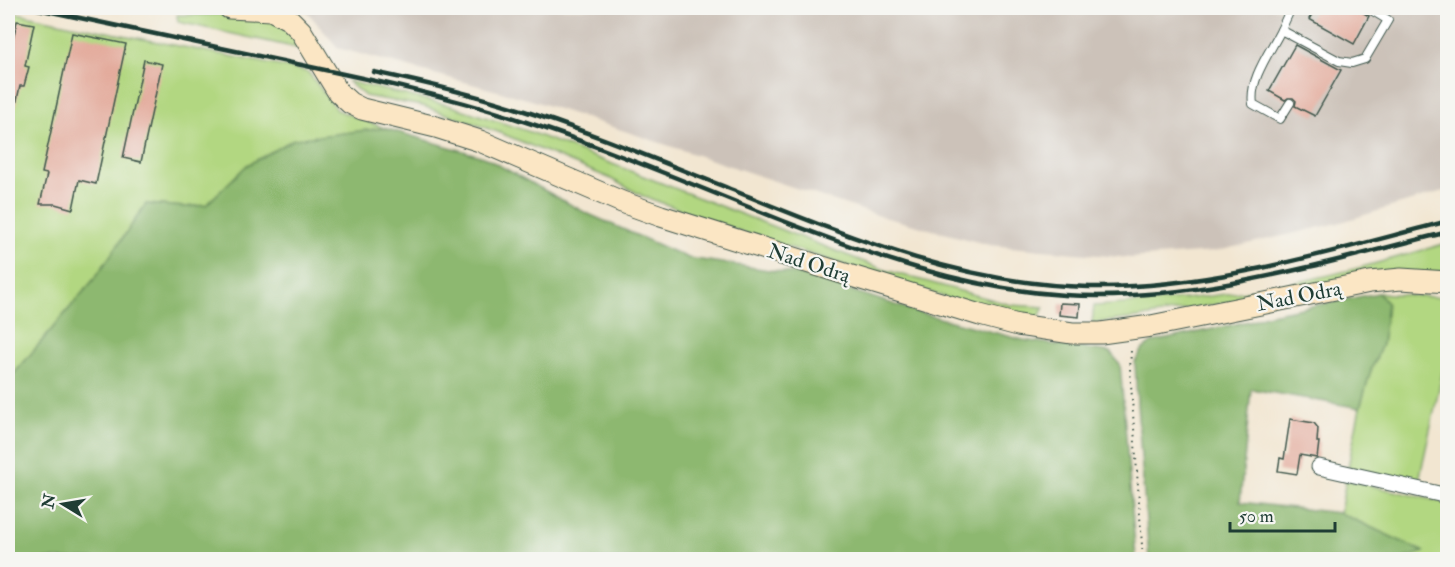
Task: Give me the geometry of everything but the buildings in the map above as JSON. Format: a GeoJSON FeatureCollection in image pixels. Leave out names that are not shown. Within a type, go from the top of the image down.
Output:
{"type":"FeatureCollection","features":[{"type":"Feature","properties":{"kind":"street","name":"Nad Odrą"},"geometry":{"type":"LineString","coordinates":[[229,8],[278,10],[296,24],[338,92],[356,107],[474,139],[661,216],[890,288],[1018,325],[1072,333],[1101,333],[1151,326],[1370,282],[1401,279],[1446,290]]}},
{"type":"Feature","properties":{"kind":"street"},"geometry":{"type":"LineString","coordinates":[[1319,466],[1448,496]]}},
{"type":"Feature","properties":{"kind":"lane"},"geometry":{"type":"LineString","coordinates":[[1290,103],[1280,119],[1253,104],[1251,93],[1254,82],[1291,8]]}},
{"type":"Feature","properties":{"kind":"lane"},"geometry":{"type":"LineString","coordinates":[[1281,30],[1339,61],[1352,63],[1365,59],[1388,20],[1368,8]]}},
{"type":"Feature","properties":{"kind":"path"},"geometry":{"type":"LineString","coordinates":[[1442,324],[1446,290]]}},
{"type":"Feature","properties":{"kind":"path"},"geometry":{"type":"LineString","coordinates":[[1131,351],[1143,560]]}},
{"type":"Feature","properties":{"kind":"path"},"geometry":{"type":"LineString","coordinates":[[1426,552],[1426,560]]}},
{"type":"Feature","properties":{"kind":"shaded area"},"geometry":{"type":"Polygon","coordinates":[[[304,8],[1447,8],[1447,190],[1338,223],[1213,252],[1130,258],[989,245],[880,216],[531,100],[338,48],[304,8]]]}},
{"type":"Feature","properties":{"kind":"green space"},"geometry":{"type":"Polygon","coordinates":[[[8,11],[308,72],[337,110],[384,128],[294,140],[247,165],[206,205],[185,207],[146,204],[95,278],[8,381],[8,11]]]}},
{"type":"Feature","properties":{"kind":"green space"},"geometry":{"type":"Polygon","coordinates":[[[236,14],[266,18],[289,29],[302,49],[178,22],[177,15],[236,14]]]}},
{"type":"Feature","properties":{"kind":"green space"},"geometry":{"type":"Polygon","coordinates":[[[347,81],[452,106],[530,132],[885,270],[1011,305],[1044,307],[1038,319],[973,306],[745,233],[643,196],[609,178],[498,132],[423,106],[365,96],[347,81]]]}},
{"type":"Feature","properties":{"kind":"green space"},"geometry":{"type":"Polygon","coordinates":[[[384,128],[484,157],[584,212],[688,258],[803,275],[924,314],[1023,340],[1110,352],[1120,364],[1136,559],[8,559],[10,522],[8,518],[8,381],[95,278],[146,204],[185,207],[206,205],[247,165],[294,139],[384,128]]]}},
{"type":"Feature","properties":{"kind":"green space"},"geometry":{"type":"Polygon","coordinates":[[[1447,243],[1447,270],[1444,271],[1092,323],[1094,306],[1249,291],[1337,273],[1447,243]]]}},
{"type":"Feature","properties":{"kind":"green space"},"geometry":{"type":"Polygon","coordinates":[[[1378,293],[1447,298],[1447,370],[1443,370],[1418,485],[1348,467],[1360,408],[1370,373],[1382,344],[1387,303],[1378,293]]]}},
{"type":"Feature","properties":{"kind":"green space"},"geometry":{"type":"Polygon","coordinates":[[[1378,293],[1387,303],[1382,344],[1370,373],[1360,408],[1251,389],[1240,502],[1340,513],[1424,552],[1400,560],[1149,559],[1135,362],[1143,349],[1153,342],[1250,321],[1266,315],[1378,293]]]}},
{"type":"Feature","properties":{"kind":"green space"},"geometry":{"type":"Polygon","coordinates":[[[1346,480],[1447,503],[1447,559],[1400,559],[1423,552],[1340,513],[1346,480]]]}},
{"type":"Feature","properties":{"kind":"railway"},"geometry":{"type":"LineString","coordinates":[[33,8],[376,81],[487,109],[615,154],[781,220],[885,258],[955,278],[1027,292],[1113,296],[1210,287],[1306,268],[1448,232]]}},
{"type":"Feature","properties":{"kind":"railway"},"geometry":{"type":"LineString","coordinates":[[374,72],[463,93],[542,117],[818,224],[906,255],[951,268],[1043,284],[1090,287],[1181,282],[1315,256],[1448,221]]}}]}
